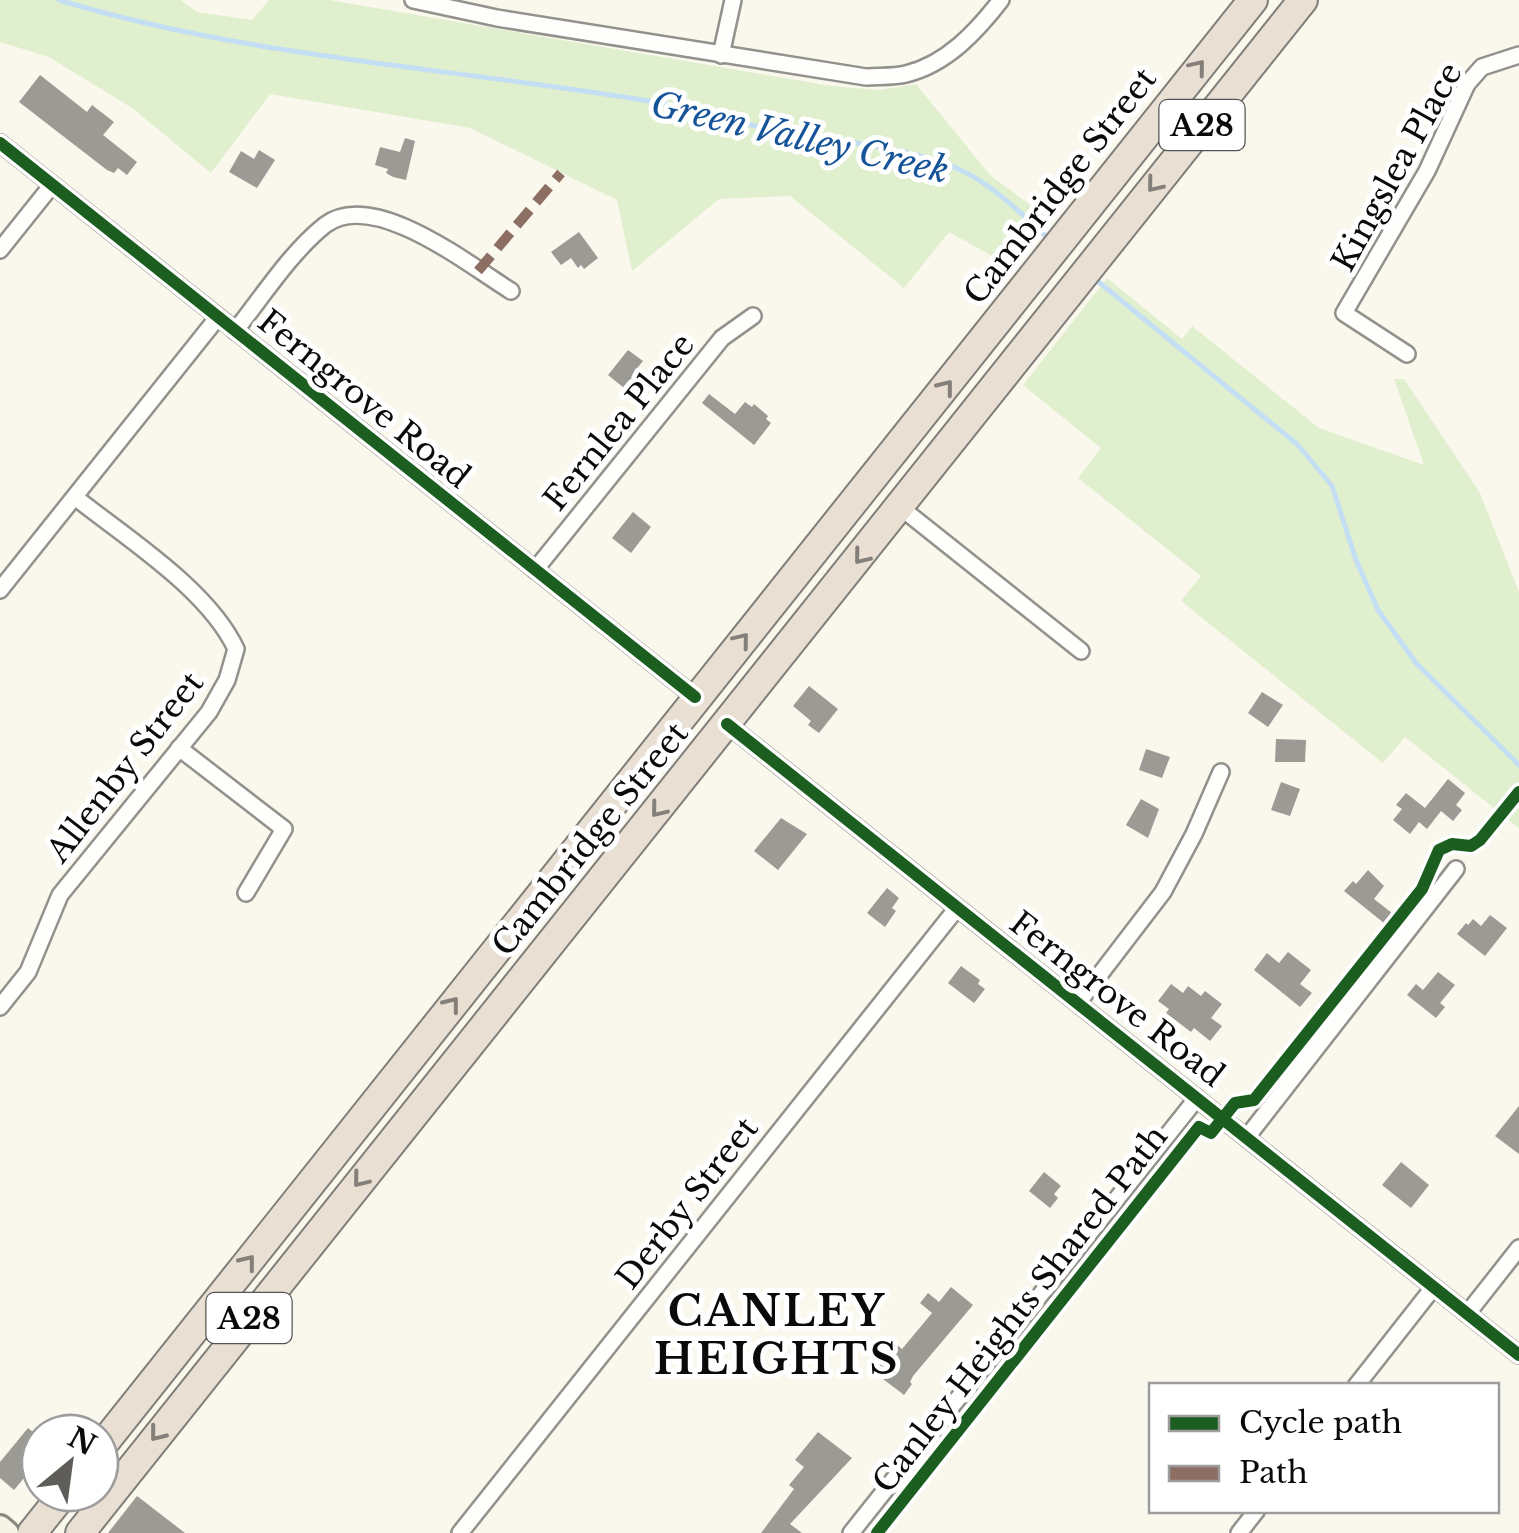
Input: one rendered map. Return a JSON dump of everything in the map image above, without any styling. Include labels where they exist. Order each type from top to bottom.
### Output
[{"type":"highway","name":"Cambridge Street","points":[[120,1423],[1253,0]]},
{"type":"highway","name":"Cambridge Street","points":[[80,1533],[1303,0]]},
{"type":"highway","points":[[32,1533],[48,1513]]},
{"type":"main road","points":[[0,1527],[7,1533]]},
{"type":"street","points":[[413,0],[497,18],[866,77],[907,74],[946,56],[980,26],[1001,0]]},
{"type":"street","points":[[497,18],[501,0]]},
{"type":"street","points":[[722,56],[733,0]]},
{"type":"street","name":"Kingslea Place","points":[[1407,354],[1344,313],[1428,170],[1468,84],[1482,67],[1519,54]]},
{"type":"street","name":"Ferngrove Road","points":[[0,143],[695,697]]},
{"type":"street","points":[[0,250],[52,185]]},
{"type":"street","points":[[234,330],[300,250],[328,223],[354,214],[380,216],[411,230],[512,290]]},
{"type":"street","name":"Fernlea Place","points":[[535,570],[722,338],[753,316]]},
{"type":"street","points":[[0,590],[218,317]]},
{"type":"street","name":"Allenby Street","points":[[0,1007],[28,972],[60,895],[208,712],[228,680],[236,649],[224,624],[203,600],[74,496]]},
{"type":"street","points":[[900,507],[1081,651]]},
{"type":"street","name":"Ferngrove Road","points":[[727,724],[1519,1355]]},
{"type":"street","points":[[180,748],[284,828],[246,893]]},
{"type":"street","points":[[1078,1004],[1163,892],[1221,772]]},
{"type":"street","points":[[1246,1137],[1456,869]]},
{"type":"street","name":"Derby Street","points":[[460,1533],[957,908]]},
{"type":"street","points":[[851,1533],[1197,1098]]},
{"type":"street","points":[[1466,1314],[1519,1248]]},
{"type":"street","points":[[1358,1383],[1434,1288]]},
{"type":"green space","points":[[0,0],[181,0],[197,12],[252,20],[269,0],[329,0],[831,86],[880,90],[916,84],[990,175],[1050,220],[1012,267],[949,232],[904,288],[790,196],[719,199],[632,271],[617,200],[470,128],[270,94],[211,173],[132,108],[49,57],[0,42]]},
{"type":"green space","points":[[1107,278],[1182,339],[1192,326],[1319,428],[1424,465],[1394,379],[1404,379],[1480,493],[1519,592],[1519,828],[1405,737],[1383,763],[1181,601],[1201,576],[1078,478],[1101,448],[1023,385]]},
{"type":"building","points":[[40,75],[87,112],[92,105],[114,122],[103,135],[137,162],[127,175],[118,168],[114,173],[107,170],[19,102]]},
{"type":"building","points":[[405,138],[415,141],[406,180],[375,165],[380,147],[400,152]]},
{"type":"building","points":[[259,150],[275,160],[257,188],[229,172],[241,151],[254,159]]},
{"type":"building","points":[[579,232],[598,258],[584,269],[581,265],[578,268],[571,258],[561,265],[551,252]]},
{"type":"building","points":[[628,350],[643,361],[635,371],[639,374],[637,382],[629,392],[608,375]]},
{"type":"building","points":[[709,394],[735,414],[745,402],[752,407],[754,404],[771,423],[754,445],[702,403]]},
{"type":"building","points":[[633,512],[651,527],[631,553],[612,538]]},
{"type":"building","points":[[809,686],[838,709],[819,733],[793,706]]},
{"type":"building","points":[[1262,692],[1283,705],[1268,727],[1248,713]]},
{"type":"building","points":[[1276,739],[1306,740],[1305,762],[1275,762]]},
{"type":"building","points":[[1146,749],[1170,757],[1162,778],[1139,770]]},
{"type":"building","points":[[1448,779],[1465,793],[1456,805],[1462,810],[1453,821],[1441,811],[1427,829],[1419,822],[1410,834],[1393,820],[1402,809],[1396,805],[1406,793],[1425,808]]},
{"type":"building","points":[[1281,782],[1300,789],[1290,816],[1271,810]]},
{"type":"building","points":[[1141,799],[1159,809],[1148,838],[1126,825]]},
{"type":"building","points":[[781,818],[807,834],[778,870],[754,851]]},
{"type":"building","points":[[1368,870],[1384,886],[1374,899],[1397,917],[1389,927],[1344,891]]},
{"type":"building","points":[[887,888],[899,898],[885,927],[867,913]]},
{"type":"building","points":[[1490,915],[1507,928],[1485,956],[1457,934],[1473,919],[1481,926]]},
{"type":"building","points":[[1288,952],[1311,970],[1300,984],[1312,993],[1300,1007],[1254,970],[1267,953],[1279,963]]},
{"type":"building","points":[[961,966],[980,980],[978,984],[985,989],[974,1003],[948,983]]},
{"type":"building","points":[[1438,972],[1455,985],[1440,1003],[1445,1007],[1436,1018],[1407,995],[1416,984],[1423,990]]},
{"type":"building","points":[[1171,984],[1183,993],[1188,986],[1201,996],[1205,991],[1222,1004],[1211,1018],[1222,1026],[1210,1041],[1166,1013],[1169,1009],[1158,1001]]},
{"type":"building","points":[[1519,1106],[1519,1154],[1495,1136]]},
{"type":"building","points":[[1401,1162],[1429,1185],[1411,1208],[1382,1185]]},
{"type":"building","points":[[1044,1172],[1061,1186],[1050,1208],[1029,1191]]},
{"type":"building","points":[[951,1287],[973,1305],[913,1376],[904,1395],[870,1369],[881,1354],[887,1358],[897,1345],[902,1349],[932,1313],[920,1303],[928,1293],[939,1302]]},
{"type":"building","points":[[818,1432],[852,1458],[790,1524],[802,1533],[761,1533],[794,1489],[789,1485],[804,1467],[795,1460]]},
{"type":"building","points":[[20,1438],[20,1483],[14,1490],[0,1478],[0,1462]]},
{"type":"building","points":[[137,1496],[185,1533],[108,1533]]},
{"type":"waterway","name":"Green Valley Creek","points":[[59,0],[204,36],[649,101],[775,130],[904,152],[946,164],[975,178],[1049,239]]},
{"type":"waterway","name":"Green Valley Creek","points":[[1095,279],[1298,445],[1332,486],[1356,560],[1378,610],[1416,663],[1519,765]]},
{"type":"marked path","points":[[478,271],[561,173]]},
{"type":"cycle path","points":[[0,143],[695,697]]},
{"type":"cycle path","points":[[727,724],[1519,1355]]},
{"type":"cycle path","name":"Canley Heights Shared Path","points":[[877,1533],[1199,1127],[1211,1133],[1235,1103],[1254,1100],[1422,889],[1439,850],[1452,844],[1471,846],[1480,840],[1519,792]]},
{"type":"district","name":"CANLEY HEIGHTS","points":[[777,1335]]}]
